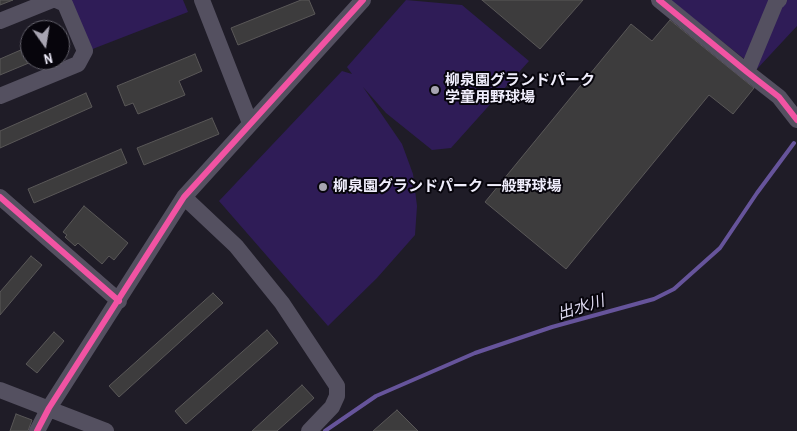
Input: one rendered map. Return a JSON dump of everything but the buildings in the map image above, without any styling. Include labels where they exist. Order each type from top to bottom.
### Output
[{"type":"street","points":[[0,21],[54,0],[65,4],[85,51],[78,64],[0,96]]},
{"type":"street","points":[[202,0],[250,123]]},
{"type":"street","points":[[37,431],[49,408],[184,197],[363,0]]},
{"type":"street","points":[[659,0],[779,97],[797,120]]},
{"type":"street","points":[[747,72],[776,2],[779,0]]},
{"type":"street","points":[[0,197],[119,301]]},
{"type":"street","points":[[184,197],[236,246],[282,303],[337,386],[337,396],[332,408],[309,431]]},
{"type":"street","points":[[0,390],[49,408],[78,426],[106,431]]},
{"type":"shaded area","points":[[67,0],[183,0],[188,12],[90,50]]},
{"type":"shaded area","name":"柳泉園グランドパーク 一般野球場","points":[[406,0],[462,5],[529,61],[451,148],[432,150],[386,113],[363,87],[402,144],[413,174],[417,206],[415,235],[377,278],[328,326],[219,201],[342,71],[352,74],[347,67]]},
{"type":"shaded area","points":[[670,0],[797,0],[797,26],[757,69]]},
{"type":"waterway","name":"出水川","points":[[325,431],[376,396],[475,353],[552,327],[654,299],[674,289],[720,248],[794,143]]},
{"type":"cycle path","points":[[37,431],[49,408],[184,197],[363,0]]},
{"type":"cycle path","points":[[659,0],[779,97],[797,120]]},
{"type":"cycle path","points":[[0,197],[119,301]]},
{"type":"place","name":"柳泉園グランドパーク 学童用野球場","points":[[435,90]]},
{"type":"place","name":"柳泉園グランドパーク 一般野球場","points":[[323,187]]}]
